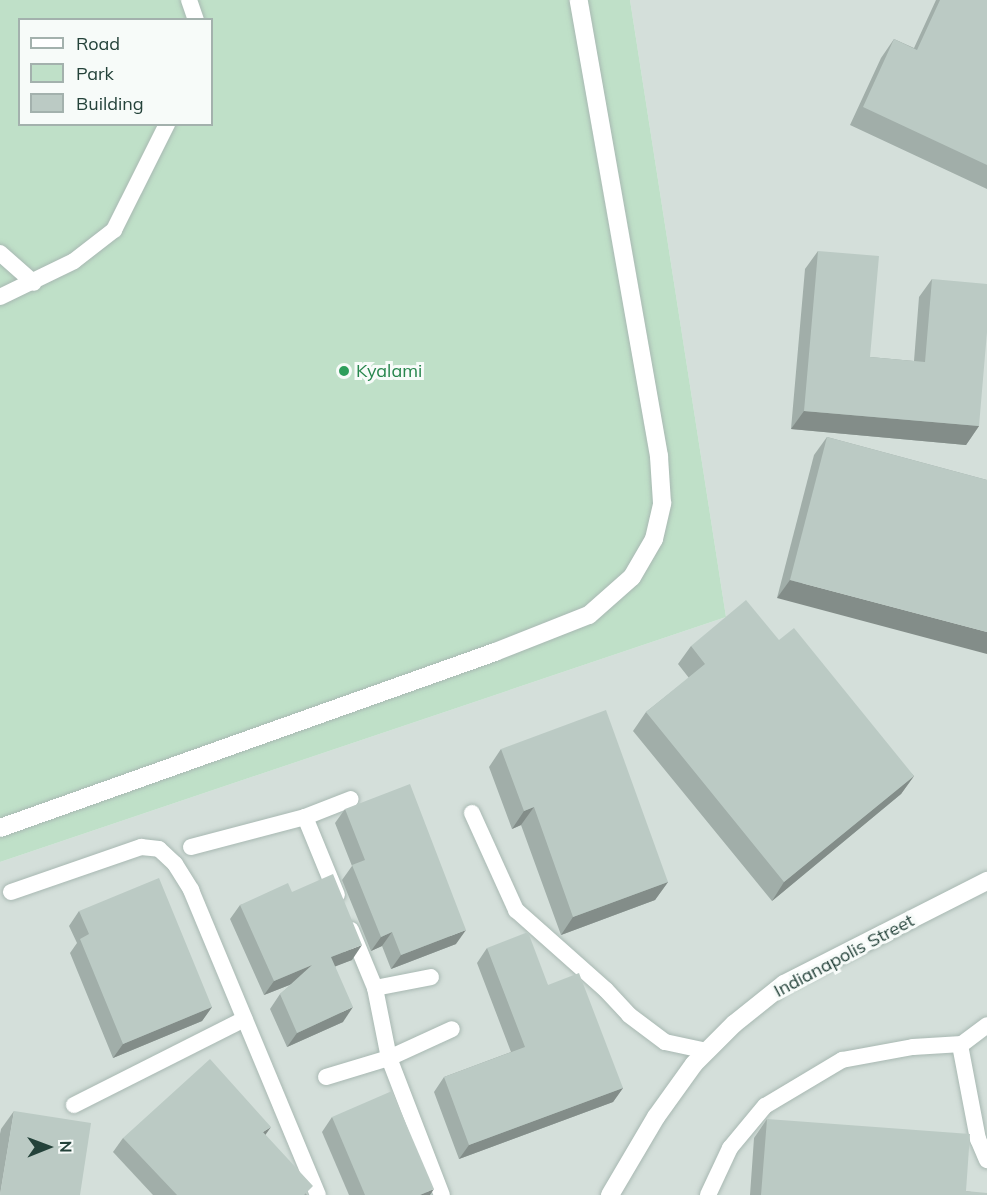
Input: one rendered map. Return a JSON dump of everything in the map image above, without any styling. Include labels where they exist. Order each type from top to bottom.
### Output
[{"type":"street","points":[[0,828],[495,652],[589,615],[632,577],[654,539],[662,503],[658,456],[579,0]]},
{"type":"street","name":"Indianapolis Street","points":[[610,1195],[656,1117],[707,1051],[784,984],[987,881]]},
{"type":"lane","points":[[189,0],[195,18]]},
{"type":"lane","points":[[0,297],[34,283],[74,261],[114,230],[166,126]]},
{"type":"lane","points":[[0,253],[34,283]]},
{"type":"lane","points":[[191,847],[305,817],[351,799]]},
{"type":"lane","points":[[472,813],[516,910],[629,1015],[665,1042],[707,1051]]},
{"type":"lane","points":[[305,817],[375,988],[389,1058],[442,1195]]},
{"type":"lane","points":[[11,892],[141,847],[159,849],[175,864],[191,890],[318,1195]]},
{"type":"lane","points":[[375,988],[431,977]]},
{"type":"lane","points":[[74,1106],[244,1019]]},
{"type":"lane","points":[[708,1195],[730,1148],[765,1106],[842,1060],[913,1047],[960,1045],[987,1025]]},
{"type":"lane","points":[[326,1077],[389,1058],[452,1029]]},
{"type":"lane","points":[[960,1045],[978,1139],[987,1160]]},
{"type":"shaded area","points":[[630,0],[987,0],[987,1195],[0,1195],[0,862],[726,617]]},
{"type":"green space","name":"Kyalami","points":[[0,0],[630,0],[726,617],[0,862]]},
{"type":"building","points":[[940,0],[987,0],[987,165],[863,107],[894,39],[917,50]]},
{"type":"building","points":[[818,251],[879,256],[870,357],[925,362],[932,279],[987,284],[987,332],[979,426],[804,411]]},
{"type":"building","points":[[827,437],[987,480],[987,632],[790,580]]},
{"type":"building","points":[[746,600],[779,640],[794,628],[914,776],[784,882],[646,712],[705,664],[691,646]]},
{"type":"building","points":[[606,710],[668,882],[573,917],[534,807],[524,811],[501,749]]},
{"type":"building","points":[[410,784],[466,930],[401,955],[392,932],[381,937],[352,865],[365,860],[345,809]]},
{"type":"building","points":[[333,874],[362,945],[331,957],[353,1007],[297,1033],[280,994],[312,965],[274,981],[240,905],[288,883],[292,892]]},
{"type":"building","points":[[159,878],[212,1007],[123,1044],[80,939],[89,934],[79,911]]},
{"type":"building","points":[[528,932],[548,985],[579,973],[623,1088],[469,1145],[444,1077],[525,1047],[487,948]]},
{"type":"building","points":[[210,1059],[271,1127],[263,1132],[313,1186],[304,1195],[177,1195],[123,1138]]},
{"type":"building","points":[[392,1091],[434,1189],[420,1195],[365,1195],[332,1117]]},
{"type":"building","points":[[14,1111],[91,1123],[80,1195],[0,1195]]},
{"type":"building","points":[[767,1119],[970,1134],[966,1191],[987,1193],[987,1195],[761,1195]]},
{"type":"place","name":"Kyalami","points":[[344,371]]}]
